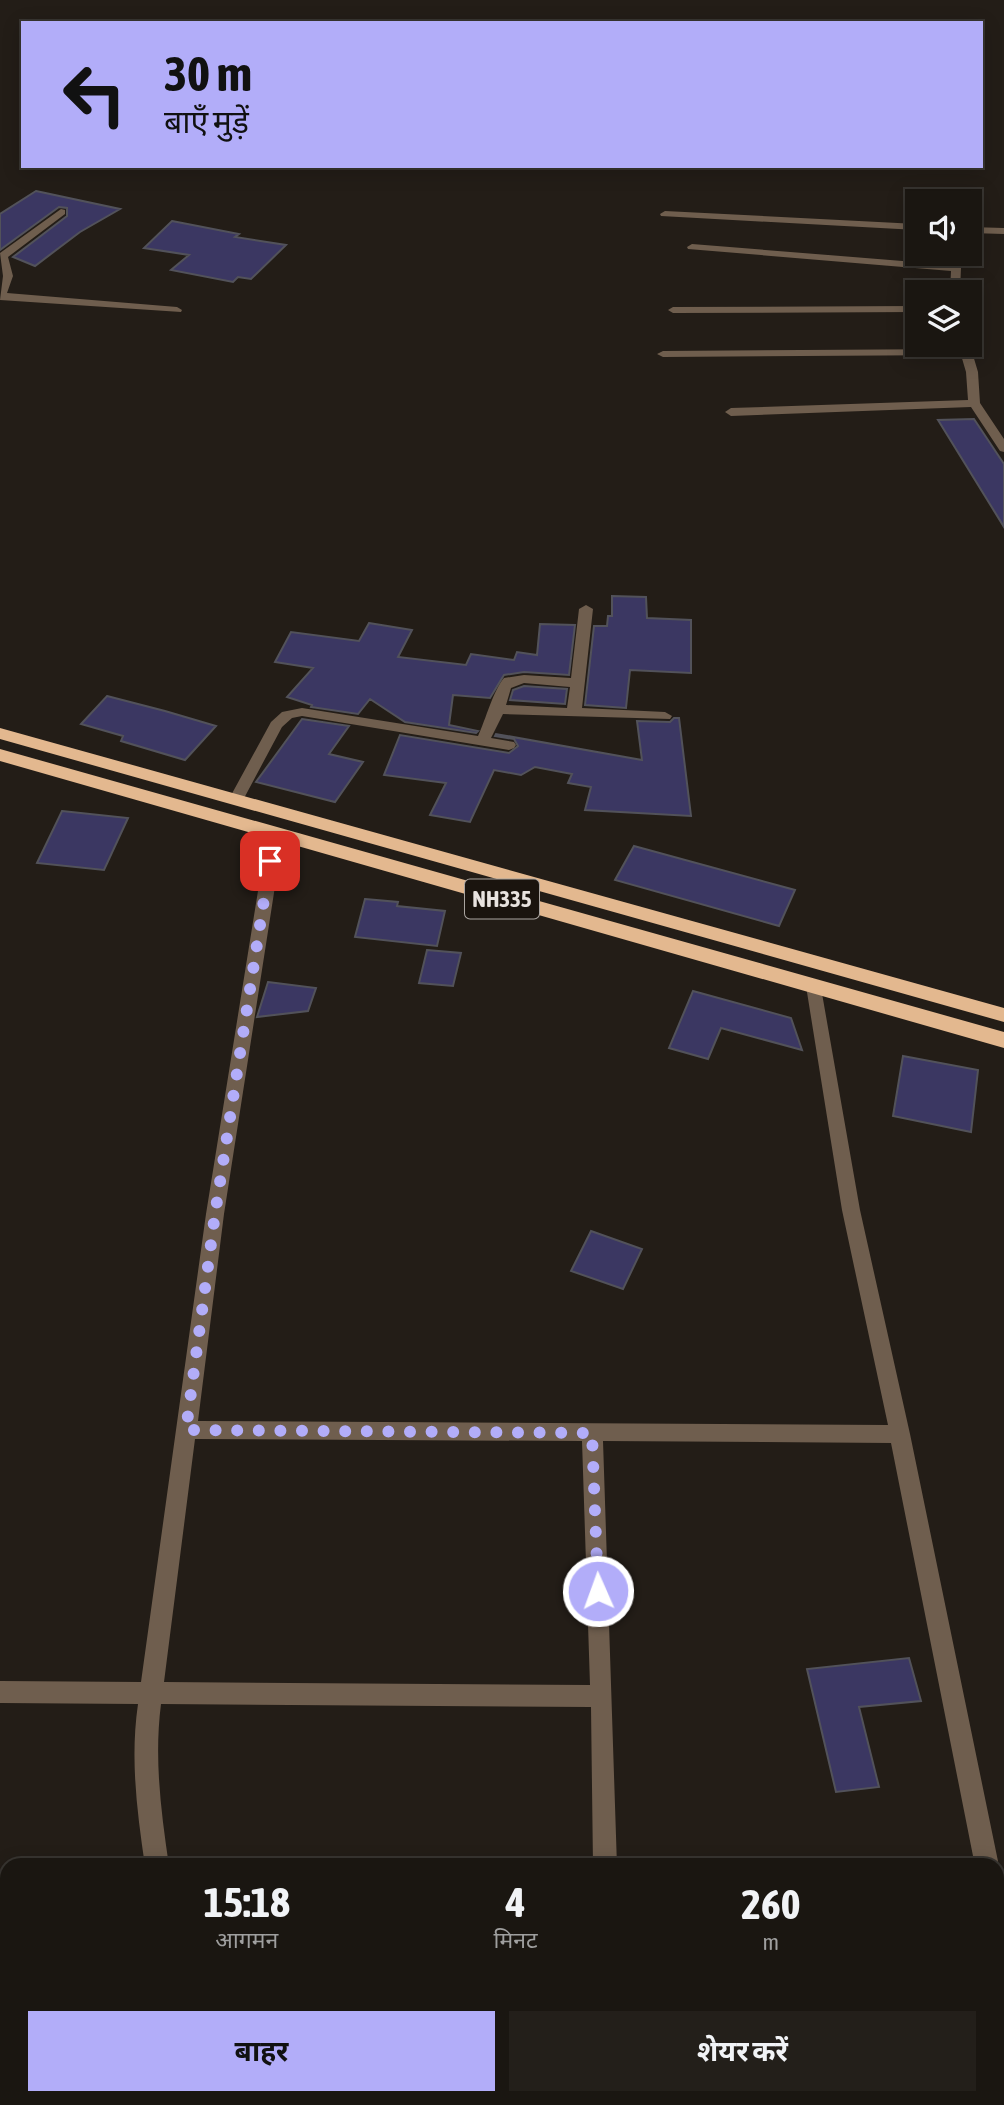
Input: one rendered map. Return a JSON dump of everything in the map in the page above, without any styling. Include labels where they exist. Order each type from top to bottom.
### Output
[{"type":"highway","name":"NH335","points":[[0,733],[1004,1015]]},
{"type":"highway","name":"NH335","points":[[0,755],[1004,1040]]},
{"type":"street","points":[[61,212],[3,256],[9,270],[9,280],[0,296],[177,310]]},
{"type":"street","points":[[665,214],[905,227]]},
{"type":"street","points":[[982,230],[1004,231]]},
{"type":"street","points":[[692,247],[956,268],[956,280]]},
{"type":"street","points":[[673,310],[905,309]]},
{"type":"street","points":[[663,354],[905,350]]},
{"type":"street","points":[[967,357],[972,372],[974,403],[1004,448]]},
{"type":"street","points":[[731,412],[974,403]]},
{"type":"street","points":[[988,426],[1004,425]]},
{"type":"street","points":[[574,713],[586,609]]},
{"type":"street","points":[[483,740],[498,709],[504,687],[509,681],[524,679],[578,683]]},
{"type":"street","points":[[498,709],[665,716]]},
{"type":"street","points":[[237,799],[276,725],[287,715],[302,712],[509,745]]},
{"type":"street","points":[[156,1858],[146,1787],[145,1737],[150,1692],[215,1214],[275,835]]},
{"type":"street","points":[[814,986],[851,1209],[900,1434],[985,1858]]},
{"type":"street","points":[[186,1430],[900,1434]]},
{"type":"street","points":[[592,1433],[605,1858]]},
{"type":"street","points":[[0,1692],[602,1696]]},
{"type":"building","points":[[36,191],[120,209],[80,232],[35,266],[13,257],[67,216],[67,208],[59,207],[0,250],[0,214]]},
{"type":"building","points":[[172,221],[239,234],[235,237],[286,245],[251,279],[238,277],[233,282],[171,270],[189,255],[144,248]]},
{"type":"building","points":[[974,419],[1004,464],[1004,527],[938,420]]},
{"type":"building","points":[[612,596],[646,597],[647,618],[691,620],[691,673],[630,670],[626,708],[585,705],[594,626],[607,626],[608,616],[612,616]]},
{"type":"building","points":[[369,623],[412,630],[398,657],[466,665],[471,654],[514,660],[517,652],[537,655],[540,624],[575,625],[569,675],[524,672],[504,675],[490,698],[453,695],[449,725],[478,731],[476,733],[405,722],[370,699],[358,714],[311,707],[312,705],[287,697],[313,668],[275,662],[291,632],[359,641]]},
{"type":"building","points":[[524,686],[567,689],[565,704],[510,700],[513,690]]},
{"type":"building","points":[[107,696],[216,726],[185,760],[121,741],[123,736],[81,724]]},
{"type":"building","points":[[679,718],[691,816],[585,810],[591,787],[568,783],[572,774],[535,767],[521,775],[494,770],[470,822],[430,815],[446,783],[384,775],[400,735],[509,753],[518,746],[514,739],[495,736],[496,734],[642,760],[637,721],[670,722]]},
{"type":"building","points":[[302,719],[349,726],[329,754],[363,762],[335,802],[256,782]]},
{"type":"building","points":[[62,811],[128,818],[104,870],[37,863]]},
{"type":"building","points":[[634,846],[795,890],[779,926],[615,880]]},
{"type":"building","points":[[365,899],[398,902],[397,906],[445,911],[437,946],[355,937]]},
{"type":"building","points":[[427,950],[461,953],[453,986],[419,983]]},
{"type":"building","points":[[268,982],[316,988],[308,1011],[257,1017]]},
{"type":"building","points":[[693,991],[791,1018],[802,1050],[721,1028],[708,1059],[669,1048]]},
{"type":"building","points":[[903,1056],[978,1070],[971,1132],[893,1116]]},
{"type":"building","points":[[591,1231],[642,1249],[623,1289],[571,1271]]},
{"type":"building","points":[[909,1658],[921,1701],[859,1707],[879,1787],[836,1792],[807,1669]]},
{"type":"route","points":[[270,861],[215,1214],[186,1430],[592,1433],[598,1591]]}]
